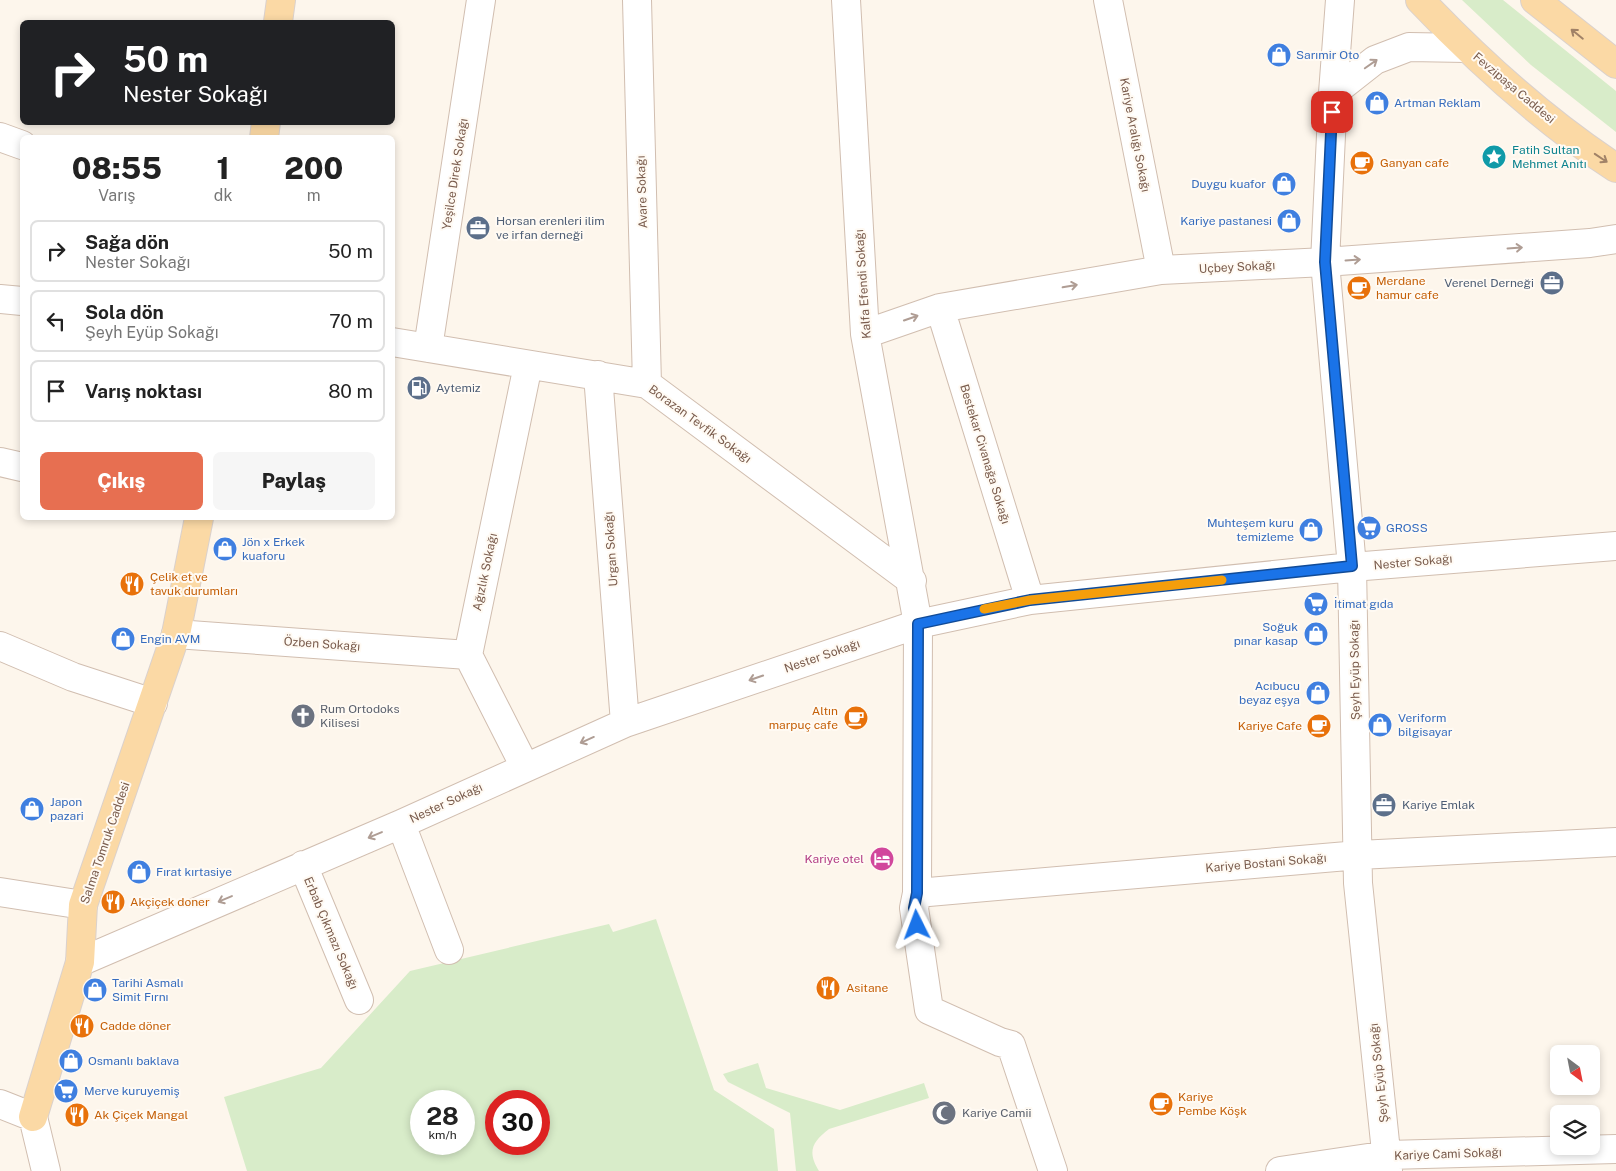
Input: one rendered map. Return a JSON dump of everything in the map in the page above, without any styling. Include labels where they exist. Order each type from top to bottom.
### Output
[{"type":"main road","points":[[278,20],[281,0]]},
{"type":"main road","name":"Fevzipaşa Caddesi","points":[[1420,0],[1466,48],[1553,121],[1616,168]]},
{"type":"main road","points":[[1535,0],[1616,64]]},
{"type":"main road","name":"Salma Tomruk Caddesi","points":[[33,1117],[80,962],[83,904],[176,634],[199,520]]},
{"type":"street","name":"Yeşilce Direk Sokağı","points":[[428,348],[481,0]]},
{"type":"street","name":"Avare Sokağı","points":[[637,0],[647,384]]},
{"type":"street","name":"Kalfa Efendi Sokağı","points":[[846,0],[865,334],[912,581],[918,624],[917,893],[914,908],[929,1010],[1000,1042],[1011,1045],[1053,1171]]},
{"type":"street","name":"Kariye Aralığı Sokağı","points":[[1108,0],[1161,270]]},
{"type":"street","name":"Şeyh Eyüp Sokağı","points":[[1340,0],[1333,93],[1325,262],[1352,566],[1359,854],[1358,883],[1388,1163]]},
{"type":"street","points":[[1333,93],[1375,60],[1409,47],[1466,48]]},
{"type":"street","points":[[0,137],[20,144]]},
{"type":"street","name":"Uçbey Sokağı","points":[[865,334],[940,308],[1161,270],[1325,262],[1590,243],[1616,239]]},
{"type":"street","points":[[0,299],[20,301]]},
{"type":"street","name":"Bestekar Civanağa Sokağı","points":[[940,308],[1030,600]]},
{"type":"street","name":"Borazan Tevfik Sokağı","points":[[395,342],[647,384],[912,581]]},
{"type":"street","name":"Ağızlık Sokağı","points":[[468,655],[528,365]]},
{"type":"street","name":"Urgan Sokağı","points":[[598,375],[625,723]]},
{"type":"street","points":[[0,462],[20,467]]},
{"type":"street","name":"Nester Sokağı","points":[[80,962],[401,824],[625,723],[918,624],[1030,600],[1352,566],[1616,546]]},
{"type":"street","name":"Özben Sokağı","points":[[176,634],[468,655]]},
{"type":"street","points":[[0,646],[72,677],[153,703]]},
{"type":"street","points":[[468,655],[525,767]]},
{"type":"street","points":[[401,824],[448,950]]},
{"type":"street","name":"Kariye Bostani Sokağı","points":[[917,893],[1359,854],[1616,842]]},
{"type":"street","name":"Erbab Çıkmazı Sokağı","points":[[303,865],[359,1000]]},
{"type":"street","points":[[0,892],[83,904]]},
{"type":"street","points":[[0,1104],[33,1117],[46,1171]]},
{"type":"street","name":"Kariye Cami Sokağı","points":[[1280,1171],[1616,1149]]},
{"type":"green space","points":[[1462,0],[1503,0],[1616,91],[1616,132],[1531,65]]},
{"type":"green space","points":[[656,919],[714,1090],[774,1129],[778,1171],[247,1171],[224,1097],[321,1068],[410,971],[609,924],[613,932]]},
{"type":"green space","points":[[758,1063],[766,1088],[840,1110],[924,1083],[929,1098],[829,1129],[819,1138],[813,1148],[813,1158],[819,1171],[796,1171],[790,1113],[728,1082],[723,1074]]},
{"type":"slow traffic","points":[[984,609],[1030,600],[1222,580]]},
{"type":"place","name":"Sarımir Oto","points":[[1279,55]]},
{"type":"place","name":"Artman Reklam","points":[[1377,103]]},
{"type":"place","name":"Fatih Sultan Mehmet Anıtı","points":[[1494,157]]},
{"type":"place","name":"Ganyan cafe","points":[[1362,163]]},
{"type":"place","name":"Duygu kuafor","points":[[1284,184]]},
{"type":"place","name":"Kariye pastanesi","points":[[1289,221]]},
{"type":"place","name":"Horsan erenleri ilim ve irfan derneği","points":[[478,228]]},
{"type":"place","name":"Verenel Derneği","points":[[1552,283]]},
{"type":"place","name":"Merdane hamur cafe","points":[[1359,288]]},
{"type":"place","name":"Aytemiz","points":[[419,388]]},
{"type":"place","name":"GROSS","points":[[1369,528]]},
{"type":"place","name":"Muhteşem kuru temizleme","points":[[1311,530]]},
{"type":"place","name":"Jön x Erkek kuaforu","points":[[225,549]]},
{"type":"place","name":"Çelik et ve tavuk durumları","points":[[132,584]]},
{"type":"place","name":"İtimat gıda","points":[[1316,604]]},
{"type":"place","name":"Soğuk pınar kasap","points":[[1316,634]]},
{"type":"place","name":"Engin AVM","points":[[123,639]]},
{"type":"place","name":"Acıbucu beyaz eşya","points":[[1318,693]]},
{"type":"place","name":"Rum Ortodoks Kilisesi","points":[[303,716]]},
{"type":"place","name":"Altın marpuç cafe","points":[[856,718]]},
{"type":"place","name":"Veriform bilgisayar","points":[[1380,725]]},
{"type":"place","name":"Kariye Cafe","points":[[1319,726]]},
{"type":"place","name":"Kariye Emlak","points":[[1384,805]]},
{"type":"place","name":"Japon pazari","points":[[32,809]]},
{"type":"place","name":"Kariye otel","points":[[882,859]]},
{"type":"place","name":"Fırat kırtasiye","points":[[139,872]]},
{"type":"place","name":"Akçiçek doner","points":[[113,902]]},
{"type":"place","name":"Asitane","points":[[828,988]]},
{"type":"place","name":"Tarihi Asmalı Simit Fırnı","points":[[95,990]]},
{"type":"place","name":"Cadde döner","points":[[82,1026]]},
{"type":"place","name":"Osmanlı baklava","points":[[71,1061]]},
{"type":"place","name":"Merve kuruyemiş","points":[[66,1091]]},
{"type":"place","name":"Kariye Pembe Köşk","points":[[1161,1104]]},
{"type":"place","name":"Kariye Camii","points":[[944,1113]]},
{"type":"place","name":"Ak Çiçek Mangal","points":[[77,1115]]},
{"type":"route","points":[[917,925],[914,908],[917,893],[918,624],[1030,600],[1352,566],[1325,262],[1332,112]]}]
